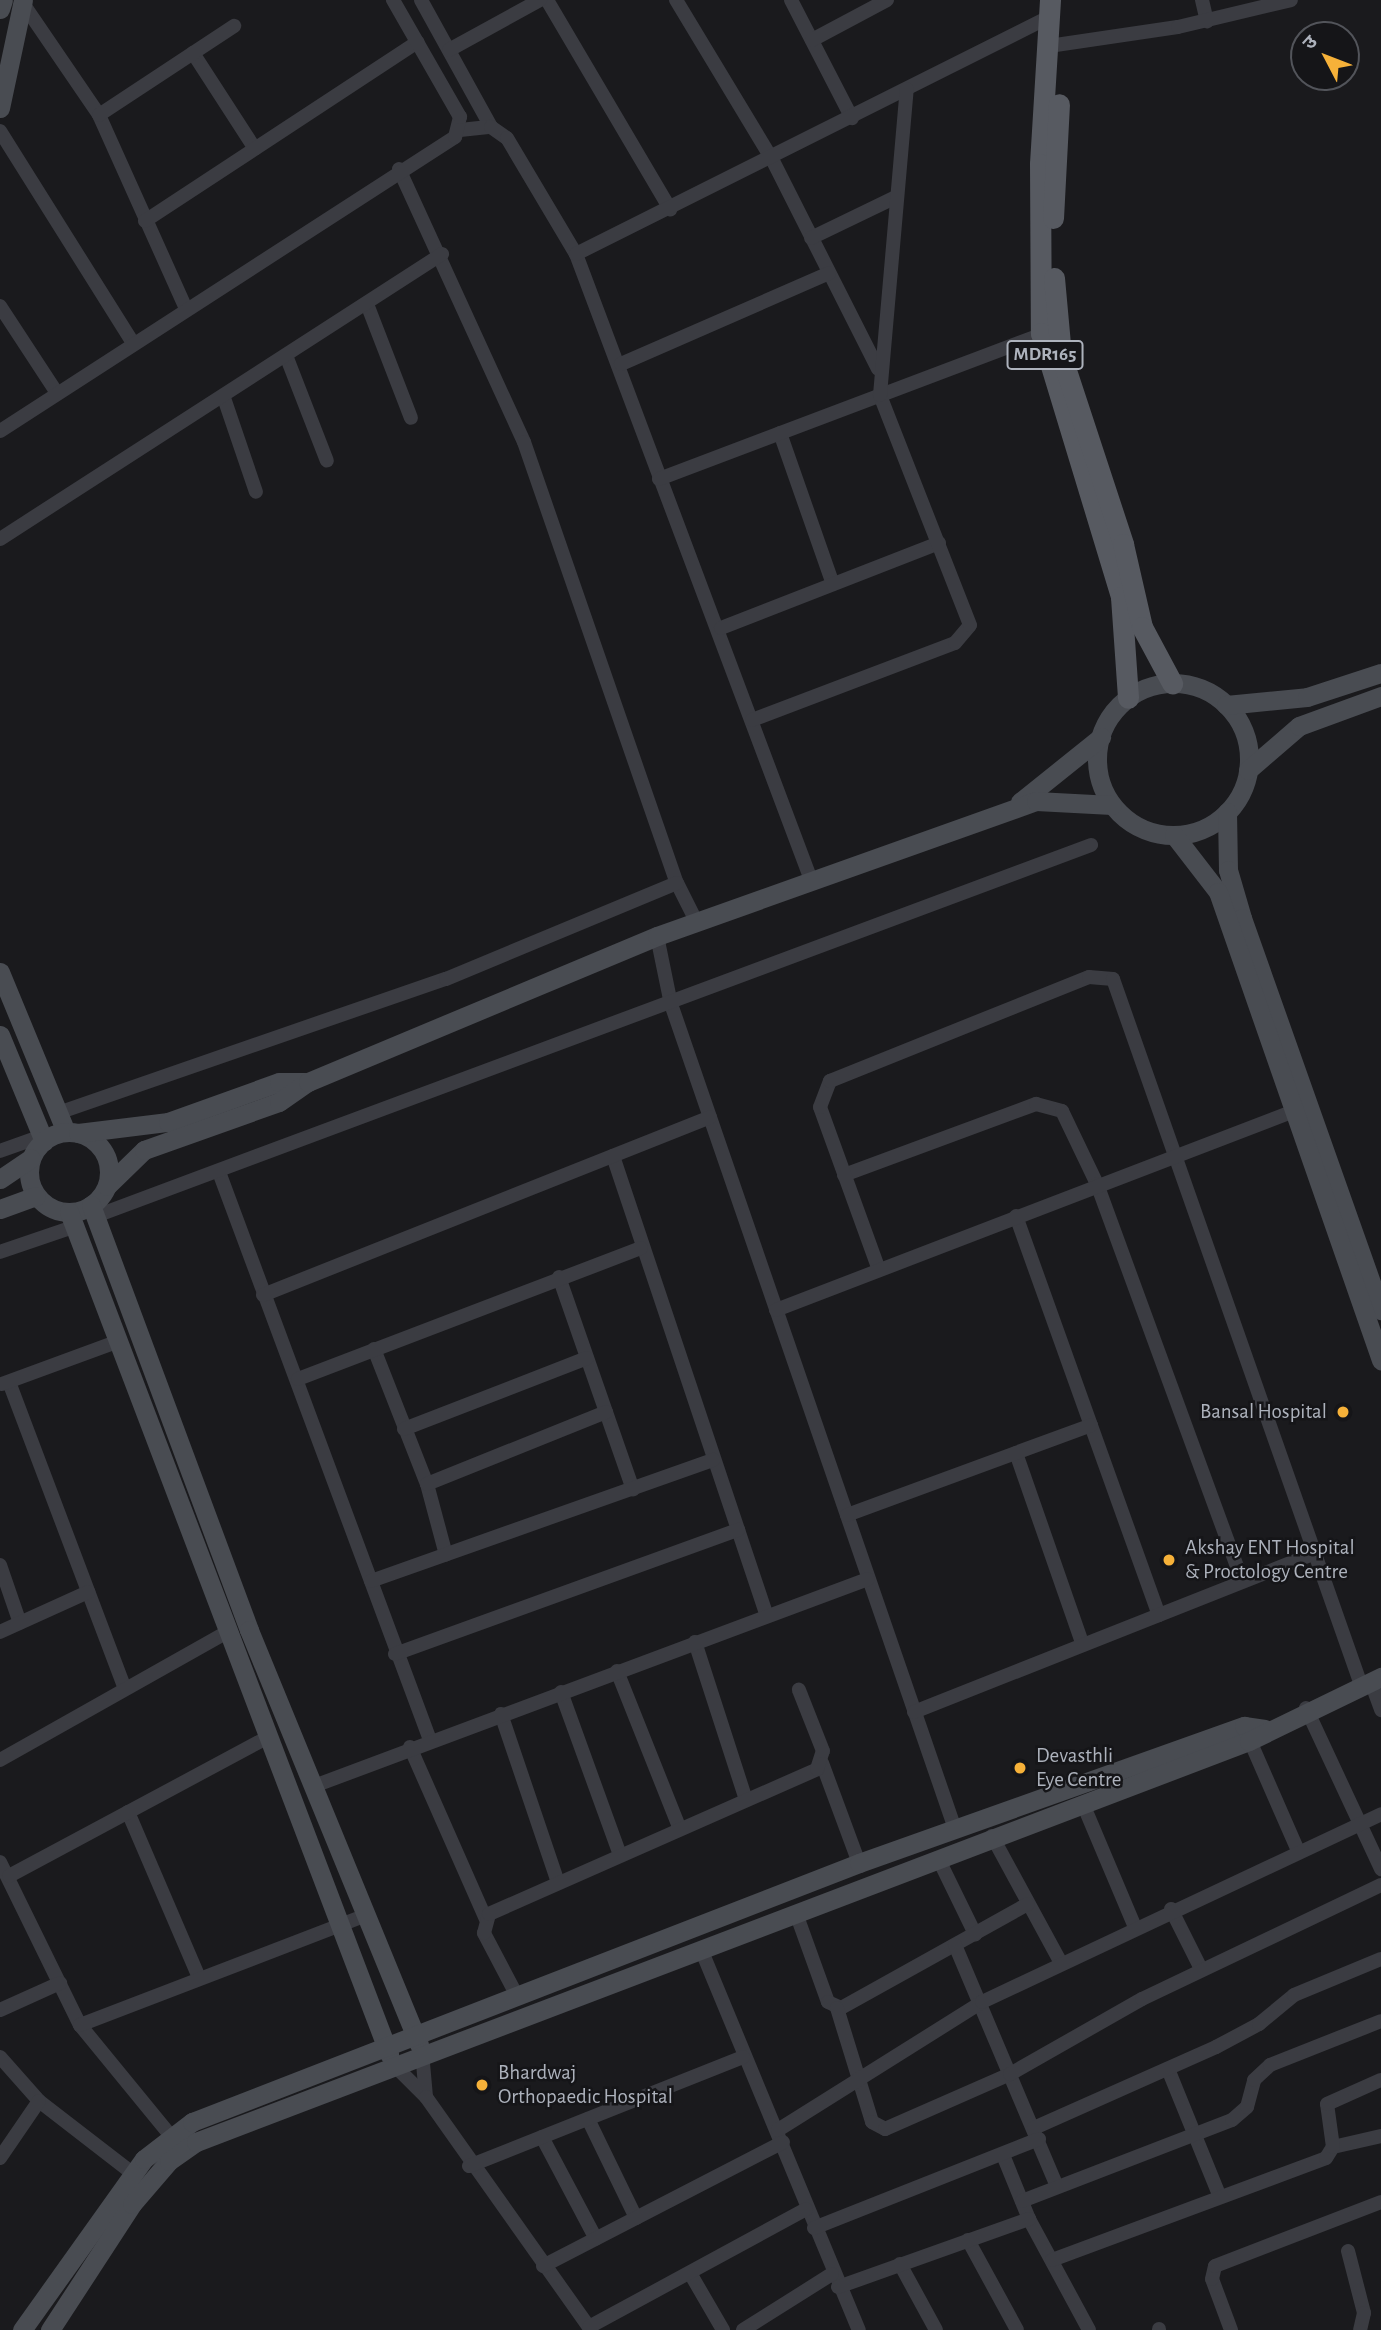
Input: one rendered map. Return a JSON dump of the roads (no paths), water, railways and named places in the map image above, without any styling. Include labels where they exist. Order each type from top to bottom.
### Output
[{"type":"main road","name":"MDR165","points":[[1063,0],[1040,164],[1049,331],[1121,597],[1128,698]]},
{"type":"main road","points":[[0,9],[16,1]]},
{"type":"main road","points":[[0,108],[16,1]]},
{"type":"main road","name":"MDR165","points":[[1049,9],[1055,45]]},
{"type":"main road","name":"MDR165","points":[[1049,331],[1142,627],[1172,683]]},
{"type":"main road","points":[[1226,705],[1307,697],[1381,673]]},
{"type":"main road","points":[[1011,809],[1101,737],[1128,698],[1172,683],[1207,691],[1226,705],[1245,735],[1248,770]]},
{"type":"main road","points":[[1101,737],[1098,772],[1112,805],[1139,827],[1174,835],[1208,827],[1227,812],[1248,770],[1298,726],[1381,696]]},
{"type":"main road","points":[[73,1219],[94,1211],[107,1186],[144,1150],[279,1101],[307,1082],[657,936],[1011,809],[1049,799],[1112,805]]},
{"type":"main road","points":[[1227,812],[1228,870],[1242,918],[1374,1268],[1381,1310]]},
{"type":"main road","points":[[1174,835],[1218,892],[1381,1360]]},
{"type":"main road","points":[[0,972],[58,1113],[72,1132],[105,1153],[107,1186]]},
{"type":"main road","points":[[0,1035],[43,1139]]},
{"type":"main road","points":[[0,1180],[31,1158],[43,1139],[72,1132],[168,1122],[279,1082],[307,1082]]},
{"type":"main road","points":[[31,1158],[36,1196]]},
{"type":"main road","points":[[0,1209],[36,1196]]},
{"type":"main road","points":[[36,1196],[73,1219],[336,1927],[394,2064]]},
{"type":"main road","points":[[94,1211],[249,1630],[422,2052]]},
{"type":"main road","points":[[28,2327],[132,2173],[171,2136],[385,2045],[859,1863],[955,1829],[1265,1729],[1306,1708],[1371,1681]]},
{"type":"main road","points":[[50,2330],[132,2204],[181,2152],[422,2052],[703,1954],[992,1836],[1083,1804],[1246,1733]]},
{"type":"street","points":[[393,0],[460,117],[460,130]]},
{"type":"street","points":[[421,0],[491,127],[514,147],[576,254],[621,363],[659,479],[720,628],[811,880]]},
{"type":"street","points":[[449,50],[540,0]]},
{"type":"street","points":[[547,0],[670,209]]},
{"type":"street","points":[[676,0],[772,159],[878,369]]},
{"type":"street","points":[[791,0],[852,118]]},
{"type":"street","points":[[812,40],[887,0]]},
{"type":"street","points":[[1202,0],[1207,20]]},
{"type":"street","points":[[1055,45],[1207,20],[1291,0]]},
{"type":"street","points":[[16,1],[99,115],[186,309]]},
{"type":"street","points":[[576,254],[852,118],[1049,9]]},
{"type":"street","points":[[99,115],[234,26]]},
{"type":"street","points":[[145,221],[417,42]]},
{"type":"street","points":[[192,54],[255,149]]},
{"type":"street","points":[[752,720],[964,638],[969,617],[880,395],[878,369],[907,89]]},
{"type":"street","points":[[0,431],[460,130],[491,127]]},
{"type":"street","points":[[0,131],[133,343]]},
{"type":"street","points":[[399,169],[442,254],[524,442],[677,883],[697,923]]},
{"type":"street","points":[[811,238],[896,197]]},
{"type":"street","points":[[0,539],[287,358],[442,254]]},
{"type":"street","points":[[621,363],[829,272]]},
{"type":"street","points":[[367,304],[411,418]]},
{"type":"street","points":[[0,306],[57,393]]},
{"type":"street","points":[[659,479],[1049,331]]},
{"type":"street","points":[[287,358],[327,461]]},
{"type":"street","points":[[224,398],[256,492]]},
{"type":"street","points":[[780,433],[833,584]]},
{"type":"street","points":[[720,628],[939,543]]},
{"type":"street","points":[[94,1211],[219,1172],[1091,845]]},
{"type":"street","points":[[58,1113],[446,979],[677,883]]},
{"type":"street","points":[[657,936],[671,1004],[955,1829]]},
{"type":"street","points":[[879,1270],[820,1107],[830,1081],[1103,975],[1118,985],[1315,1553],[1381,1710]]},
{"type":"street","points":[[844,1175],[1046,1102],[1062,1111],[1097,1184],[1242,1581]]},
{"type":"street","points":[[776,1310],[1177,1153],[1294,1111]]},
{"type":"street","points":[[264,1295],[710,1117]]},
{"type":"street","points":[[0,1150],[43,1139]]},
{"type":"street","points":[[613,1156],[641,1248],[767,1616]]},
{"type":"street","points":[[219,1172],[298,1379],[395,1654],[430,1740]]},
{"type":"street","points":[[1016,1216],[1159,1615]]},
{"type":"street","points":[[0,1252],[73,1219]]},
{"type":"street","points":[[298,1379],[559,1277],[641,1248]]},
{"type":"street","points":[[559,1277],[633,1489]]},
{"type":"street","points":[[119,1341],[4,1384],[125,1689]]},
{"type":"street","points":[[374,1349],[427,1484],[446,1555]]},
{"type":"street","points":[[404,1429],[587,1358]]},
{"type":"street","points":[[427,1484],[606,1412]]},
{"type":"street","points":[[847,1515],[1091,1425]]},
{"type":"street","points":[[1016,1453],[1083,1645]]},
{"type":"street","points":[[371,1581],[713,1460]]},
{"type":"street","points":[[395,1654],[738,1530]]},
{"type":"street","points":[[914,1712],[1315,1553]]},
{"type":"street","points":[[0,1565],[20,1623]]},
{"type":"street","points":[[314,1786],[410,1747],[869,1578]]},
{"type":"street","points":[[0,1632],[88,1592]]},
{"type":"street","points":[[0,1760],[227,1632]]},
{"type":"street","points":[[695,1642],[746,1800]]},
{"type":"street","points":[[617,1671],[680,1829]]},
{"type":"street","points":[[799,1690],[822,1763],[859,1863]]},
{"type":"street","points":[[561,1692],[620,1855]]},
{"type":"street","points":[[1306,1708],[1381,1869]]},
{"type":"street","points":[[501,1714],[558,1882]]},
{"type":"street","points":[[1246,1733],[1298,1851]]},
{"type":"street","points":[[9,1876],[266,1738]]},
{"type":"street","points":[[410,1747],[486,1919],[484,1933],[516,1994]]},
{"type":"street","points":[[486,1919],[558,1882],[746,1800],[822,1763]]},
{"type":"street","points":[[1083,1804],[1135,1927]]},
{"type":"street","points":[[128,1812],[199,1978]]},
{"type":"street","points":[[543,2266],[636,2218],[780,2136],[982,2002],[1171,1909],[1381,1814]]},
{"type":"street","points":[[992,1836],[1061,1963]]},
{"type":"street","points":[[938,1858],[975,1934]]},
{"type":"street","points":[[0,1862],[80,2025],[171,2136]]},
{"type":"street","points":[[797,1916],[828,2002],[836,2008],[880,2129],[1010,2074],[1201,1969],[1381,1885]]},
{"type":"street","points":[[836,2008],[1028,1904]]},
{"type":"street","points":[[1171,1909],[1201,1969]]},
{"type":"street","points":[[80,2025],[366,1915]]},
{"type":"street","points":[[955,1945],[982,2002],[1057,2186]]},
{"type":"street","points":[[703,1954],[743,2057],[780,2136],[835,2281],[859,2330]]},
{"type":"street","points":[[814,2228],[1003,2155],[1036,2134],[1249,2031],[1294,1995],[1381,1959]]},
{"type":"street","points":[[0,2010],[60,1983]]},
{"type":"street","points":[[1022,2201],[1241,2115],[1254,2080],[1270,2065],[1381,2021]]},
{"type":"street","points":[[422,2052],[426,2096]]},
{"type":"street","points":[[0,2057],[39,2101],[132,2173]]},
{"type":"street","points":[[469,2166],[743,2057]]},
{"type":"street","points":[[394,2064],[426,2096],[469,2166],[590,2329],[806,2209]]},
{"type":"street","points":[[1168,2069],[1220,2197]]},
{"type":"street","points":[[1052,2260],[1326,2158],[1333,2147],[1328,2104],[1381,2080]]},
{"type":"street","points":[[0,2158],[39,2101]]},
{"type":"street","points":[[588,2119],[636,2218]]},
{"type":"street","points":[[1333,2147],[1381,2136]]},
{"type":"street","points":[[542,2137],[596,2239]]},
{"type":"street","points":[[1003,2155],[1029,2219],[1090,2330]]},
{"type":"street","points":[[1231,2330],[1212,2279],[1215,2266],[1381,2202]]},
{"type":"street","points":[[743,2330],[835,2281],[900,2264],[1029,2219]]},
{"type":"street","points":[[968,2240],[1017,2330]]},
{"type":"street","points":[[1348,2251],[1364,2313],[1360,2330]]},
{"type":"street","points":[[900,2264],[936,2330]]},
{"type":"street","points":[[690,2273],[723,2330]]},
{"type":"place","name":"Bansal Hospital","points":[[1343,1412]]},
{"type":"place","name":"Akshay ENT Hospital & Proctology Centre","points":[[1169,1560]]},
{"type":"place","name":"Devasthli Eye Centre","points":[[1020,1768]]},
{"type":"place","name":"Bhardwaj Orthopaedic Hospital","points":[[482,2085]]}]
